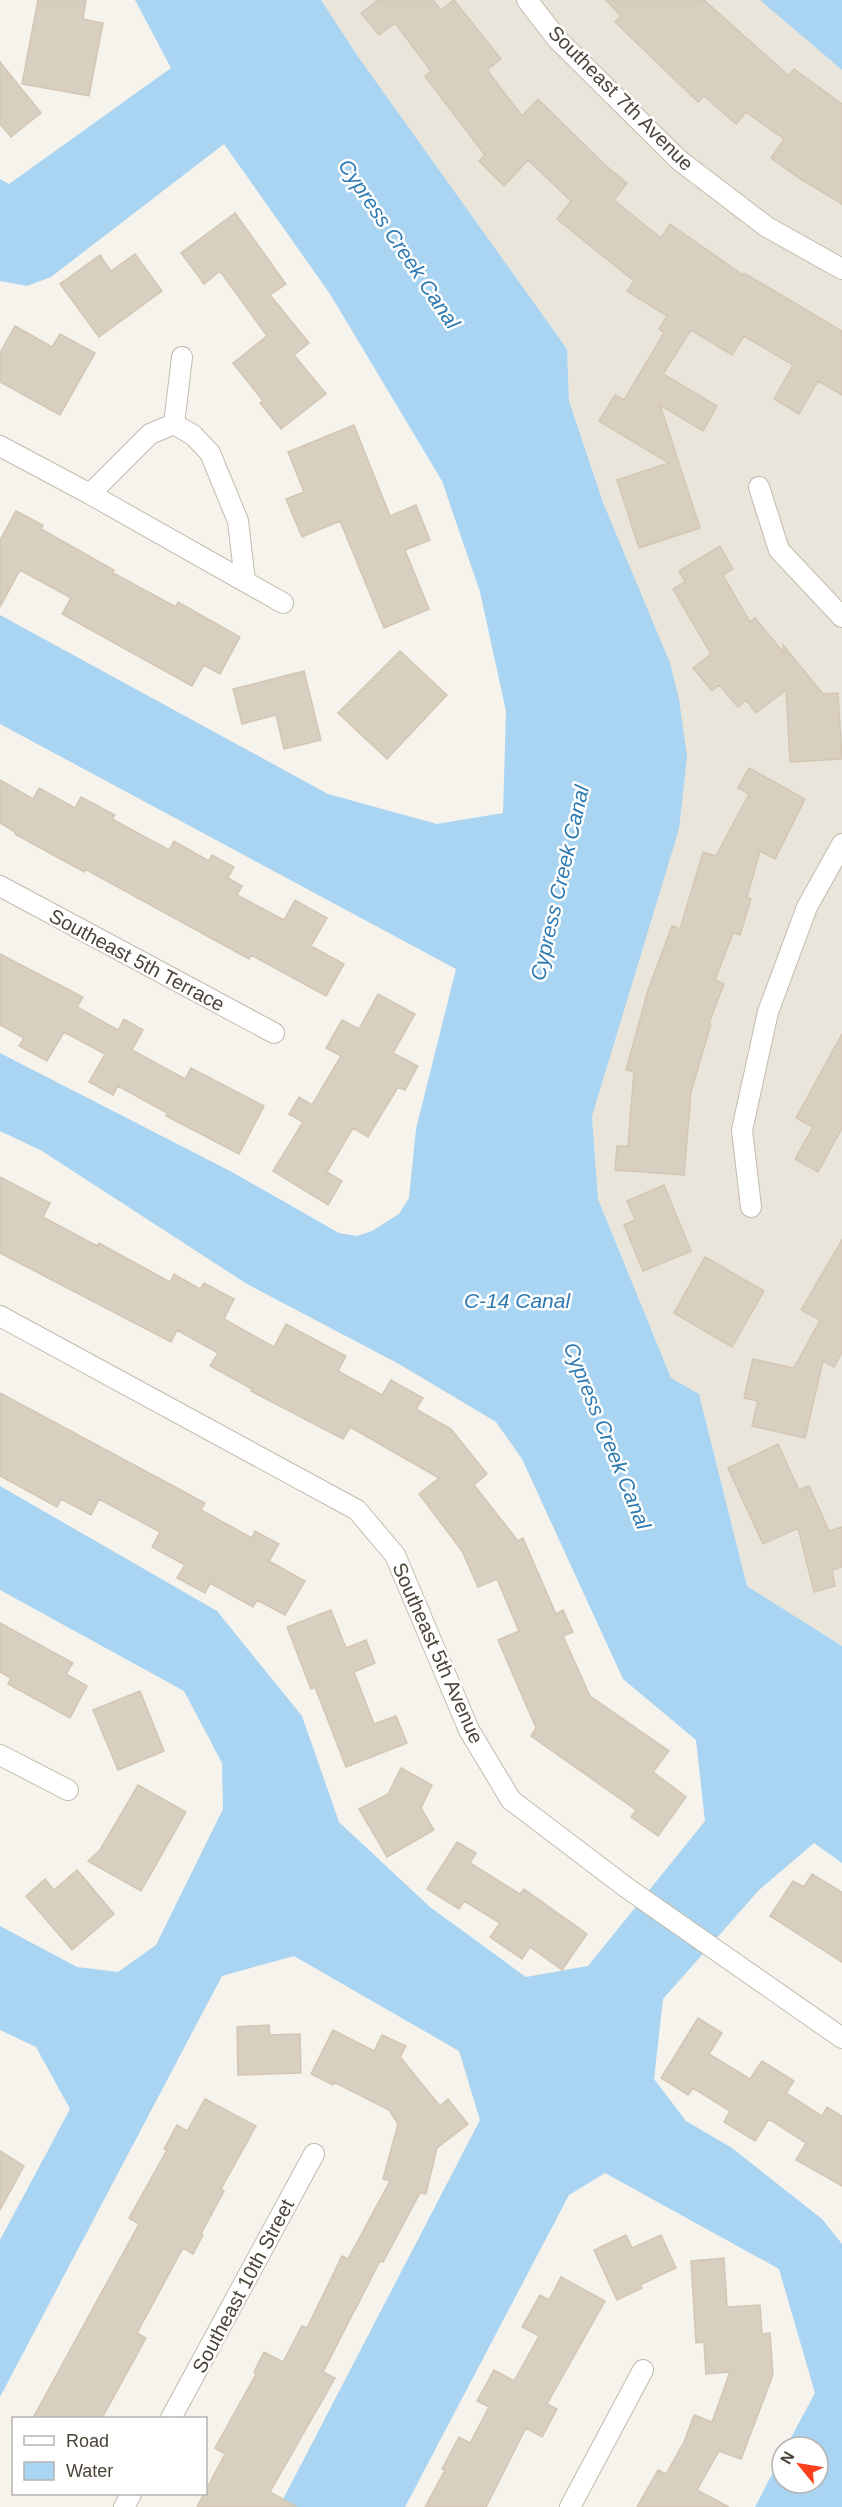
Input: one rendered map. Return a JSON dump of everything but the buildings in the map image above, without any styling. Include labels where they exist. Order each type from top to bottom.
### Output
[{"type":"street","name":"Southeast 7th Avenue","points":[[527,0],[558,40],[679,160],[767,227],[842,269]]},
{"type":"street","points":[[174,424],[182,357]]},
{"type":"street","points":[[90,494],[150,435],[174,424]]},
{"type":"street","points":[[174,424],[194,435],[210,453],[238,521],[245,581]]},
{"type":"street","points":[[0,446],[283,603]]},
{"type":"street","points":[[759,487],[779,550],[842,617]]},
{"type":"street","points":[[751,1207],[742,1130],[768,1012],[807,908],[842,844]]},
{"type":"street","name":"Southeast 5th Terrace","points":[[0,886],[274,1033]]},
{"type":"street","name":"Southeast 5th Avenue","points":[[0,1316],[357,1510],[394,1555],[469,1730],[511,1800],[724,1958],[842,2038]]},
{"type":"street","points":[[0,1755],[68,1790]]},
{"type":"street","name":"Southeast 10th Street","points":[[172,2417],[314,2154]]},
{"type":"street","points":[[570,2507],[643,2370]]},
{"type":"shaded area","points":[[321,0],[760,0],[842,70],[842,1646],[747,1586],[699,1394],[671,1378],[598,1199],[592,1116],[605,1071],[604,505],[569,401],[567,349],[359,58]]},
{"type":"water","points":[[135,0],[321,0],[359,58],[567,349],[569,401],[604,505],[670,663],[679,699],[687,757],[679,829],[592,1116],[598,1199],[671,1378],[699,1394],[747,1586],[842,1646],[842,1863],[814,1843],[759,1890],[663,1999],[654,2079],[686,2121],[732,2148],[822,2219],[842,2244],[842,2507],[755,2507],[770,2478],[770,2495],[830,2495],[830,2435],[792,2435],[815,2393],[779,2269],[605,2173],[569,2195],[405,2507],[279,2507],[480,2120],[459,2051],[294,1956],[222,1976],[0,2397],[0,2240],[70,2109],[36,2047],[0,2030],[0,1926],[77,1967],[118,1972],[156,1945],[223,1809],[222,1763],[184,1691],[0,1590],[0,1486],[217,1611],[302,1716],[339,1822],[430,1907],[526,1977],[588,1966],[705,1821],[696,1740],[623,1679],[522,1459],[496,1422],[399,1364],[247,1284],[42,1151],[0,1131],[0,1053],[232,1172],[339,1233],[357,1236],[372,1231],[399,1214],[409,1198],[416,1129],[456,969],[0,724],[0,615],[328,794],[437,824],[503,813],[506,711],[480,592],[442,481],[330,294],[224,144],[51,277],[27,286],[0,281],[0,179],[9,184],[171,68]]},
{"type":"water","points":[[760,0],[842,0],[842,70]]},
{"type":"water label","name":"Cypress Creek Canal","points":[[399,244]]},
{"type":"water label","name":"Cypress Creek Canal","points":[[560,883]]},
{"type":"water label","name":"C-14 Canal","points":[[517,1301]]},
{"type":"water label","name":"Cypress Creek Canal","points":[[607,1436]]}]
